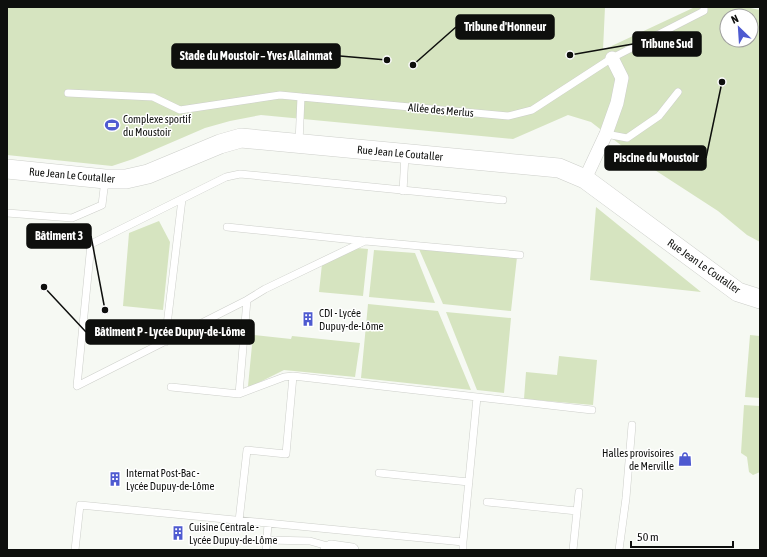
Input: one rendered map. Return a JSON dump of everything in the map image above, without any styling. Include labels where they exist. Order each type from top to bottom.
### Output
[{"type":"street","points":[[585,178],[606,134],[617,103],[622,78],[612,58]]},
{"type":"street","name":"Rue Jean Le Coutaller","points":[[7,169],[105,179],[126,179],[148,174],[220,144],[241,138],[560,168],[585,178],[738,292],[760,299]]},
{"type":"street","points":[[329,548],[352,550]]},
{"type":"lane","name":"Allée des Merlus","points":[[68,93],[153,98],[180,110],[280,96],[508,116],[532,110],[612,58],[704,11],[704,7]]},
{"type":"lane","points":[[606,134],[627,138],[659,116],[678,92]]},
{"type":"lane","points":[[299,143],[301,97]]},
{"type":"lane","points":[[403,190],[405,153]]},
{"type":"lane","points":[[365,241],[265,289],[247,300],[77,386],[91,244],[226,177],[240,174],[503,200]]},
{"type":"lane","points":[[7,213],[72,218],[102,205],[105,179]]},
{"type":"lane","points":[[165,342],[182,199]]},
{"type":"lane","points":[[227,227],[520,255]]},
{"type":"lane","points":[[240,394],[247,300]]},
{"type":"lane","points":[[239,521],[247,450],[286,454],[293,376]]},
{"type":"lane","points":[[171,387],[240,394],[284,377],[293,376],[592,410]]},
{"type":"lane","points":[[463,550],[477,397]]},
{"type":"lane","points":[[619,550],[626,498],[632,425]]},
{"type":"lane","points":[[379,473],[469,482]]},
{"type":"lane","points":[[573,550],[579,492]]},
{"type":"lane","points":[[487,502],[577,511]]},
{"type":"lane","points":[[75,550],[80,505],[463,542]]},
{"type":"lane","points":[[266,550],[268,540],[268,524]]},
{"type":"lane","points":[[268,540],[310,541],[329,548]]},
{"type":"green space","name":"Complexe sportif du Moustoir","points":[[7,7],[605,7],[603,50],[695,7],[751,8],[719,8],[719,48],[759,48],[760,10],[760,242],[747,235],[718,211],[644,163],[591,122],[568,115],[513,139],[261,115],[205,128],[133,159],[112,166],[7,155]]},
{"type":"green space","points":[[596,207],[701,292],[590,280]]},
{"type":"green space","points":[[159,221],[170,242],[163,310],[123,306],[129,233]]},
{"type":"green space","points":[[357,248],[368,249],[363,296],[319,292],[322,264]]},
{"type":"green space","points":[[419,249],[517,257],[511,311],[443,304]]},
{"type":"green space","points":[[374,250],[415,253],[435,303],[369,297]]},
{"type":"green space","points":[[368,304],[438,311],[471,390],[361,378]]},
{"type":"green space","points":[[446,312],[511,318],[504,393],[477,390]]},
{"type":"green space","points":[[253,335],[291,339],[292,336],[360,343],[355,377],[284,370],[250,387],[248,386]]},
{"type":"green space","points":[[750,335],[760,336],[760,398],[745,397]]},
{"type":"green space","points":[[559,356],[597,360],[593,405],[524,399],[526,372],[557,375]]},
{"type":"green space","points":[[744,405],[760,406],[760,472],[753,475],[749,472],[747,457],[741,453]]},
{"type":"place","name":"Tribune Sud","points":[[570,55]]},
{"type":"place","name":"Stade du Moustoir – Yves Allainmat","points":[[387,60]]},
{"type":"place","name":"Tribune d'Honneur","points":[[413,65]]},
{"type":"place","name":"Piscine du Moustoir","points":[[722,82]]},
{"type":"place","name":"Complexe sportif du Moustoir","points":[[112,125]]},
{"type":"place","name":"Bâtiment P - Lycée Dupuy-de-Lôme","points":[[44,287]]},
{"type":"place","name":"Bâtiment 3","points":[[105,310]]},
{"type":"place","name":"CDI - Lycée Dupuy-de-Lôme","points":[[308,319]]},
{"type":"place","name":"Halles provisoires de Merville","points":[[685,459]]},
{"type":"place","name":"Internat Post-Bac - Lycée Dupuy-de-Lôme","points":[[115,479]]},
{"type":"place","name":"Cuisine Centrale - Lycée Dupuy-de-Lôme","points":[[178,533]]}]
